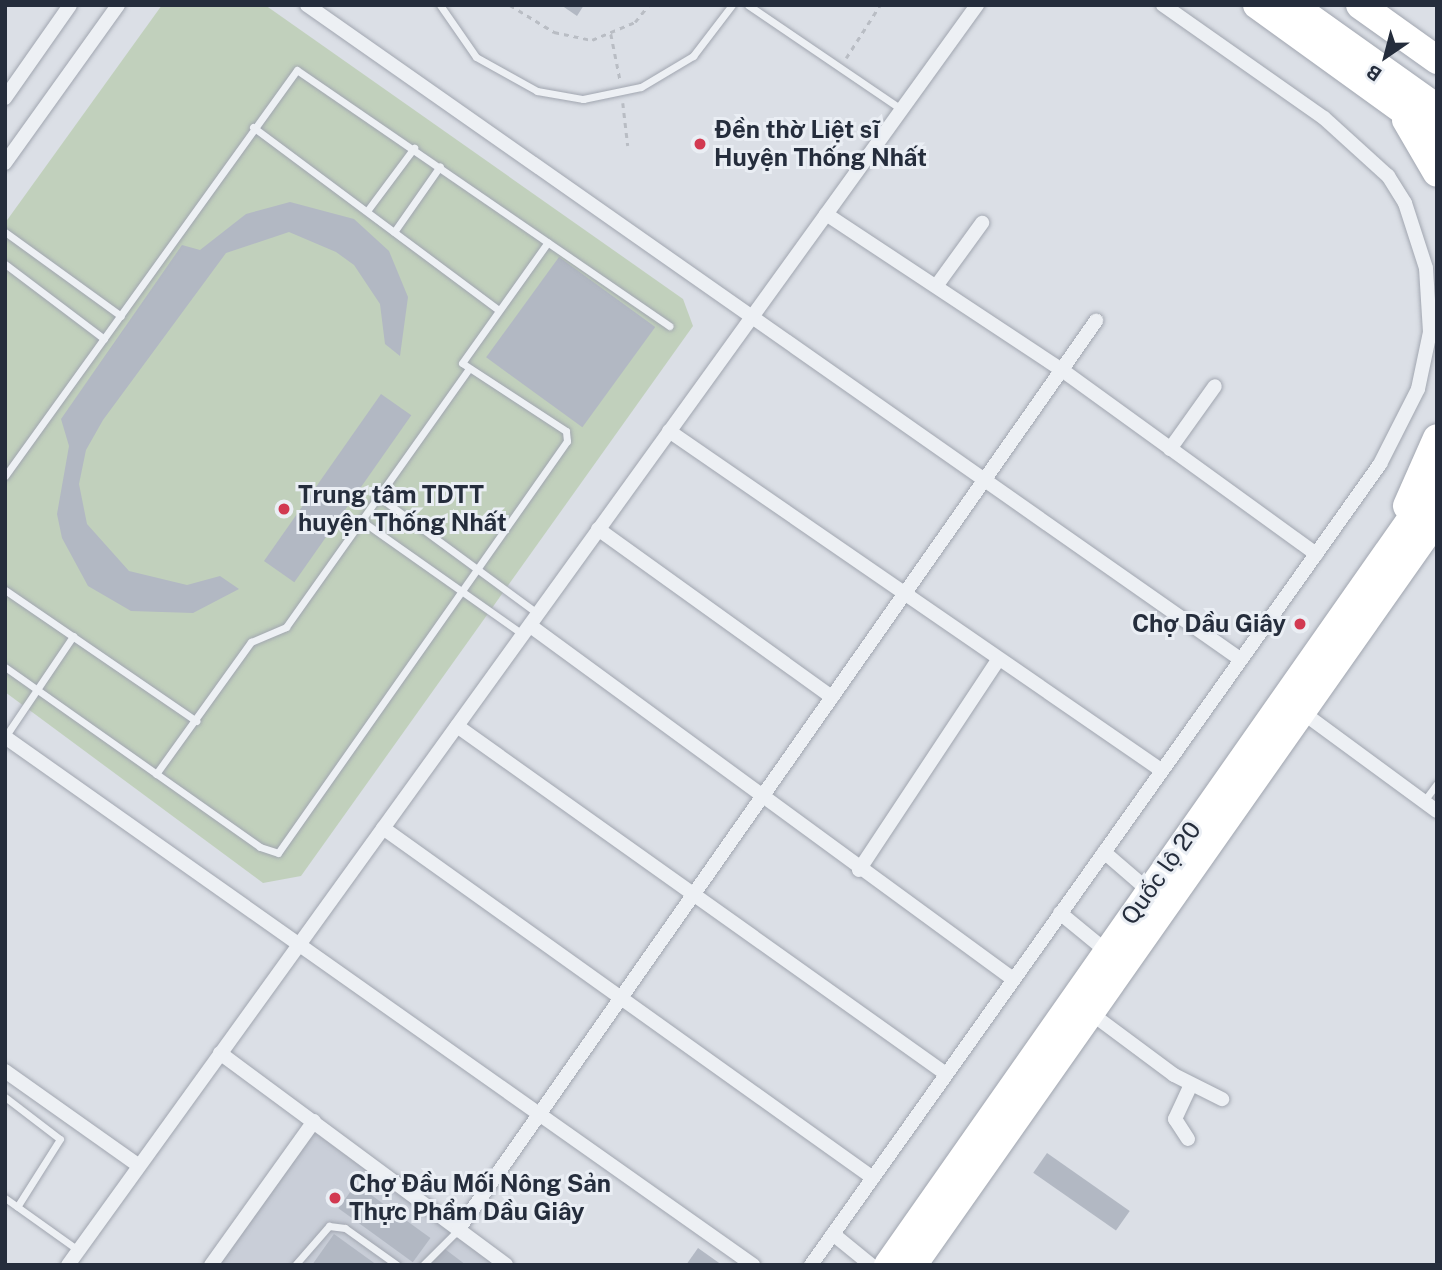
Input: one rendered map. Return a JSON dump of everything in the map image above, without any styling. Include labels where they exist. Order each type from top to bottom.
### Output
[{"type":"highway","points":[[1257,5],[1437,135]]},
{"type":"highway","points":[[1292,5],[1437,108]]},
{"type":"highway","points":[[1325,5],[1437,85]]},
{"type":"highway","points":[[1360,5],[1437,60]]},
{"type":"highway","points":[[1396,106],[1437,173]]},
{"type":"highway","points":[[1397,556],[1437,438]]},
{"type":"highway","name":"Quốc lộ 20","points":[[888,1265],[1302,712],[1397,556],[1437,482]]},
{"type":"highway","name":"Quốc lộ 20","points":[[913,1265],[1092,1014],[1148,890],[1397,556],[1437,519]]},
{"type":"highway","points":[[1397,556],[1437,531]]},
{"type":"street","points":[[5,98],[70,5]]},
{"type":"street","points":[[5,163],[118,5]]},
{"type":"street","points":[[307,5],[1240,659]]},
{"type":"street","points":[[68,1265],[977,5]]},
{"type":"street","points":[[811,1265],[1380,464],[1418,389],[1430,332],[1417,232],[1388,176],[1356,144],[1163,5]]},
{"type":"street","points":[[826,214],[1062,370],[1315,554]]},
{"type":"street","points":[[937,285],[982,223]]},
{"type":"street","points":[[458,1230],[1096,321]]},
{"type":"street","points":[[1170,449],[1215,386]]},
{"type":"street","points":[[669,431],[1161,771]]},
{"type":"street","points":[[598,529],[832,697]]},
{"type":"street","points":[[531,625],[859,870],[1013,979]]},
{"type":"street","points":[[859,870],[998,660]]},
{"type":"street","points":[[1302,712],[1437,811]]},
{"type":"street","points":[[457,726],[946,1074]]},
{"type":"street","points":[[5,737],[753,1265]]},
{"type":"street","points":[[383,828],[873,1178]]},
{"type":"street","points":[[1104,852],[1148,890]]},
{"type":"street","points":[[1060,913],[1117,959]]},
{"type":"street","points":[[1092,1014],[1191,1084],[1222,1099]]},
{"type":"street","points":[[220,1053],[506,1265]]},
{"type":"street","points":[[5,1071],[139,1166]]},
{"type":"street","points":[[1188,1139],[1175,1119],[1191,1084]]},
{"type":"street","points":[[211,1265],[314,1121]]},
{"type":"street","points":[[833,1234],[871,1265]]},
{"type":"lane","points":[[440,5],[476,57],[537,90],[583,99],[641,87],[693,56],[732,5]]},
{"type":"lane","points":[[748,5],[838,69],[902,109]]},
{"type":"lane","points":[[5,476],[253,127],[302,71],[669,326]]},
{"type":"lane","points":[[253,127],[496,309]]},
{"type":"lane","points":[[367,211],[414,148]]},
{"type":"lane","points":[[394,232],[440,166]]},
{"type":"lane","points":[[7,236],[121,316]]},
{"type":"lane","points":[[156,774],[250,642],[286,627],[467,372],[464,355],[548,242]]},
{"type":"lane","points":[[5,264],[104,339]]},
{"type":"lane","points":[[5,667],[260,847],[278,853],[569,435],[467,372]]},
{"type":"lane","points":[[379,497],[478,567],[531,625]]},
{"type":"lane","points":[[362,521],[462,591],[531,625]]},
{"type":"lane","points":[[5,590],[196,721]]},
{"type":"lane","points":[[5,737],[73,636]]},
{"type":"lane","points":[[1424,801],[1437,784]]},
{"type":"lane","points":[[5,1097],[60,1139],[17,1207]]},
{"type":"lane","points":[[5,1198],[78,1250]]},
{"type":"lane","points":[[295,1265],[329,1226],[345,1228],[397,1265]]},
{"type":"lane","points":[[423,1265],[458,1230]]},
{"type":"path","points":[[510,5],[554,32],[592,40],[635,22],[649,5]]},
{"type":"path","points":[[838,69],[880,5]]},
{"type":"shaded area","name":"Chợ Đầu Mối Nông Sản Thực Phẩm Dầu Giây","points":[[314,1132],[497,1265],[215,1265]]},
{"type":"green space","name":"Trung tâm TDTT huyện Thống Nhất","points":[[162,5],[265,5],[683,299],[693,326],[301,876],[263,883],[5,692],[5,223]]},
{"type":"building","points":[[561,5],[584,5],[577,16]]},
{"type":"building","points":[[290,202],[354,219],[389,251],[408,297],[400,356],[385,344],[380,304],[354,265],[336,252],[289,232],[226,253],[103,420],[86,450],[79,484],[87,524],[129,571],[187,585],[220,576],[239,589],[193,613],[131,611],[88,586],[62,538],[57,514],[69,446],[61,419],[182,245],[200,250],[246,214]]},
{"type":"building","points":[[559,257],[655,327],[582,427],[486,357]]},
{"type":"building","points":[[381,394],[411,415],[294,582],[264,561]]},
{"type":"building","points":[[1047,1153],[1130,1211],[1116,1231],[1033,1173]]},
{"type":"building","points":[[356,1184],[430,1238],[413,1262],[338,1208]]},
{"type":"building","points":[[334,1234],[377,1265],[312,1265]]},
{"type":"building","points":[[441,1246],[466,1265],[427,1265]]},
{"type":"building","points":[[698,1248],[722,1265],[686,1265]]},
{"type":"place","name":"Đền thờ Liệt sĩ Huyện Thống Nhất","points":[[700,144]]},
{"type":"place","name":"Trung tâm TDTT huyện Thống Nhất","points":[[284,509]]},
{"type":"place","name":"Chợ Dầu Giây","points":[[1300,624]]},
{"type":"place","name":"Chợ Đầu Mối Nông Sản Thực Phẩm Dầu Giây","points":[[335,1198]]}]
